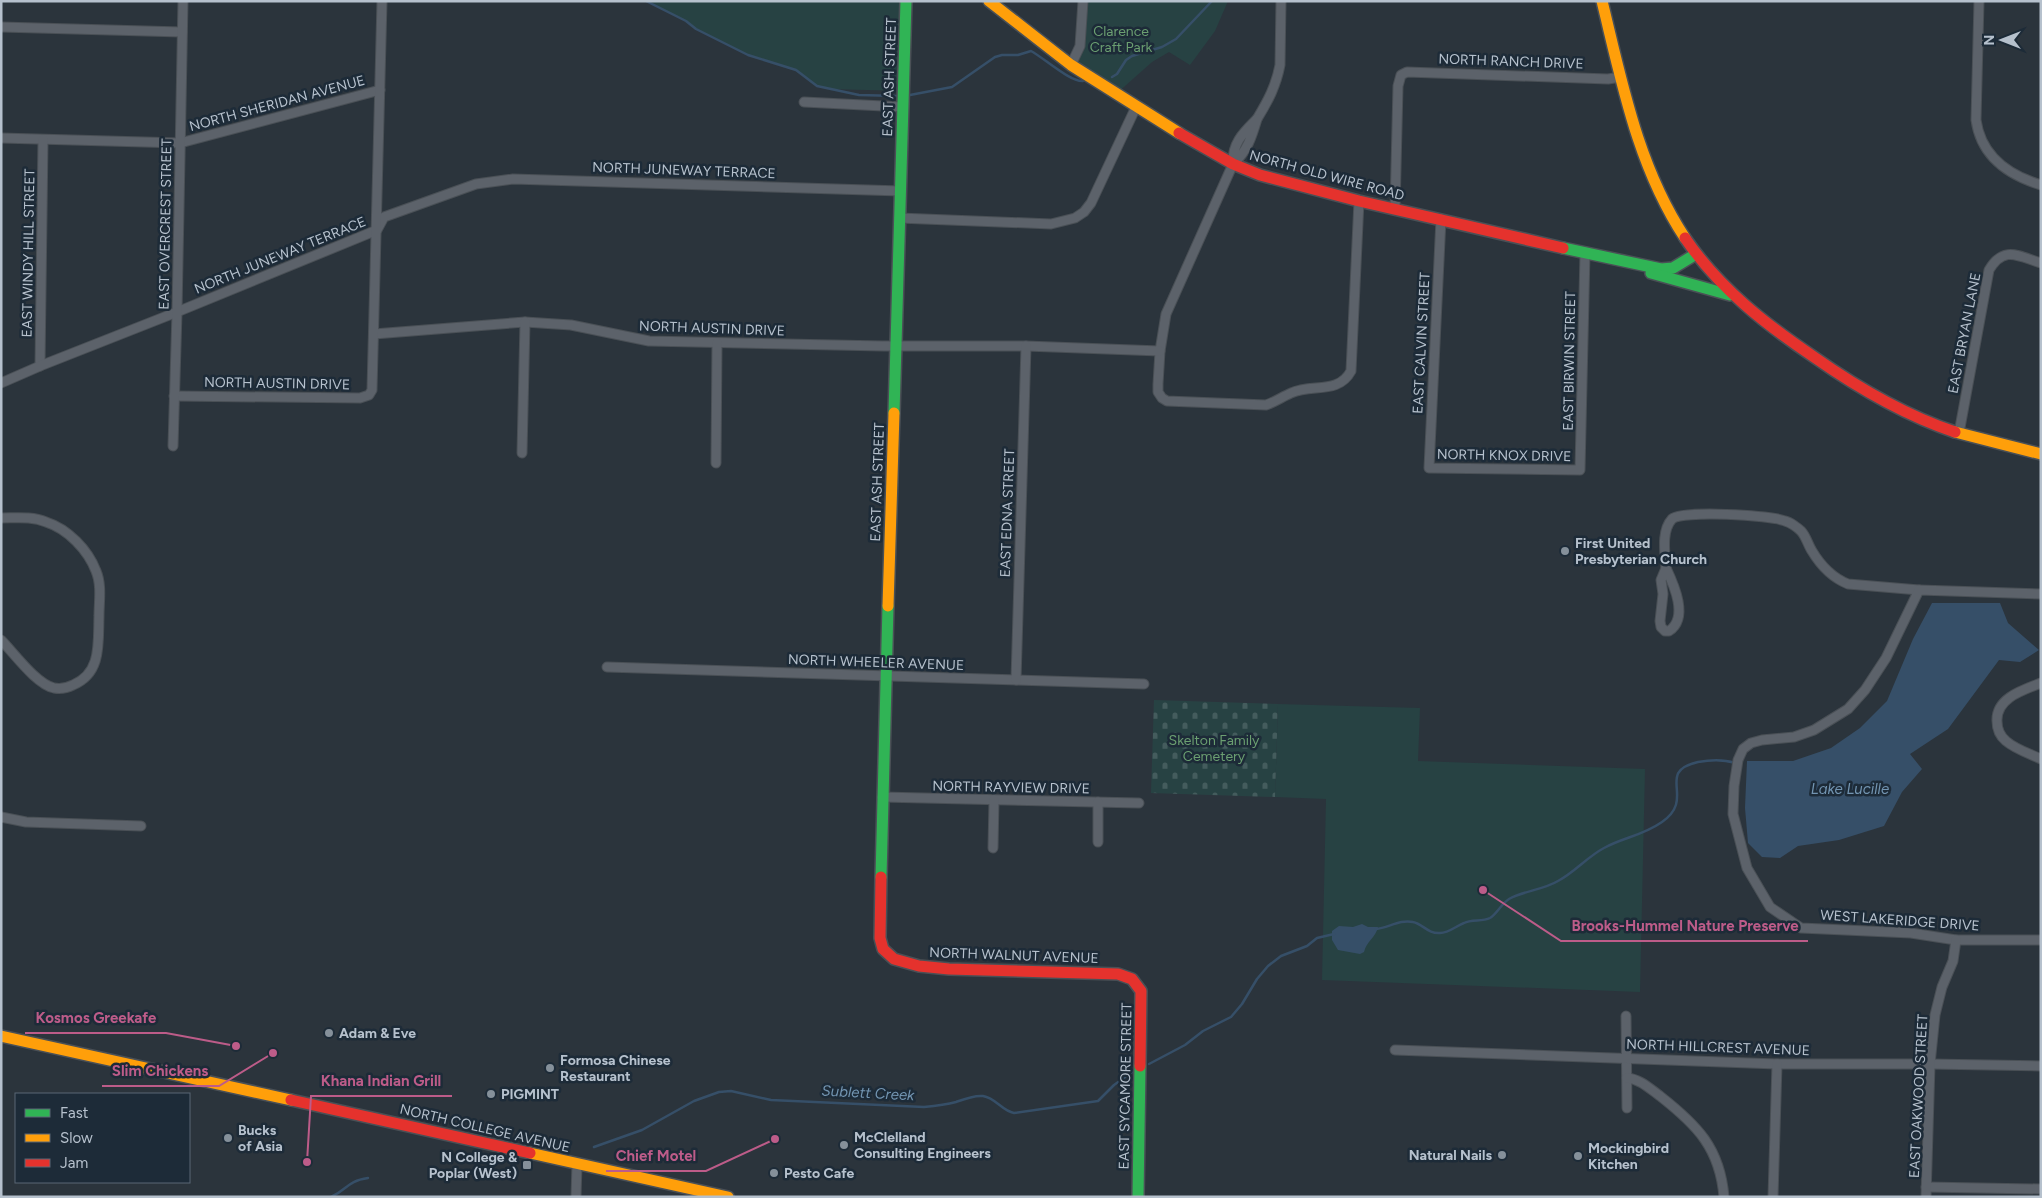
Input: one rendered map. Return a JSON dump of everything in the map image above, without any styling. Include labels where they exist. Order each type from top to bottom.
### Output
[{"type":"street","name":"EAST OVERCREST STREET","points":[[173,446],[178,312],[183,1]]},
{"type":"street","points":[[374,334],[382,1]]},
{"type":"street","name":"EAST ASH STREET","points":[[894,959],[883,949],[880,938],[882,797],[906,1]]},
{"type":"street","name":"NORTH OLD WIRE ROAD","points":[[989,1],[1070,65],[1136,107],[1233,164],[1260,175],[1359,202],[1441,219],[1635,265],[1672,270],[1681,266],[1696,254]]},
{"type":"street","points":[[1070,65],[1080,46],[1083,1]]},
{"type":"street","points":[[1281,1],[1280,65],[1271,96],[1257,119],[1252,137],[1242,157],[1233,164],[1166,314],[1160,351],[1158,392],[1162,398],[1175,402],[1266,405],[1275,403],[1291,393],[1330,387],[1346,379],[1351,371],[1359,202]]},
{"type":"street","points":[[1602,1],[1639,144],[1651,176],[1673,220],[1696,254],[1731,295],[1779,334],[1874,396],[1916,417],[1959,433],[2041,454]]},
{"type":"street","points":[[1979,1],[1976,120],[1978,135],[1985,149],[2010,172],[2041,185]]},
{"type":"street","points":[[1,27],[182,32]]},
{"type":"street","name":"NORTH RANCH DRIVE","points":[[1395,209],[1398,86],[1401,75],[1412,71],[1608,79],[1621,77]]},
{"type":"street","name":"NORTH SHERIDAN AVENUE","points":[[1,138],[180,142],[380,90]]},
{"type":"street","points":[[804,102],[903,108]]},
{"type":"street","points":[[899,218],[1036,224],[1065,222],[1075,218],[1084,212],[1091,203],[1136,107]]},
{"type":"street","name":"EAST WINDY HILL STREET","points":[[40,366],[43,140]]},
{"type":"street","name":"NORTH JUNEWAY TERRACE","points":[[1,383],[377,230],[384,217],[476,184],[512,178],[901,191]]},
{"type":"street","name":"EAST CALVIN STREET","points":[[1429,468],[1441,219]]},
{"type":"street","name":"EAST BIRWIN STREET","points":[[1580,470],[1585,254]]},
{"type":"street","name":"EAST BRYAN LANE","points":[[1959,433],[1989,270],[1999,256],[2007,254],[2013,254],[2041,263]]},
{"type":"street","points":[[1635,265],[1656,276],[1731,295]]},
{"type":"street","points":[[522,453],[525,322]]},
{"type":"street","name":"NORTH AUSTIN DRIVE","points":[[174,396],[364,397],[369,394],[372,385],[374,334],[525,322],[571,325],[649,341],[718,344],[1026,346],[1160,351]]},
{"type":"street","points":[[716,463],[718,344]]},
{"type":"street","name":"EAST EDNA STREET","points":[[1016,680],[1026,346]]},
{"type":"street","name":"NORTH KNOX DRIVE","points":[[1429,468],[1580,470]]},
{"type":"street","points":[[1666,568],[1661,580],[1660,621],[1661,627],[1669,632],[1678,622],[1679,612],[1678,600],[1666,568],[1665,536],[1673,518],[1684,514],[1755,516],[1786,521],[1801,532],[1813,553],[1838,580],[1848,584],[1919,590],[2041,594]]},
{"type":"street","points":[[1,518],[34,518],[44,521],[61,529],[87,554],[94,564],[99,582],[98,654],[90,672],[76,684],[60,688],[44,684],[1,640]]},
{"type":"street","name":"WEST LAKERIDGE DRIVE","points":[[1919,590],[1886,658],[1865,690],[1848,708],[1814,730],[1794,737],[1751,743],[1743,748],[1738,760],[1734,786],[1733,814],[1747,868],[1770,907],[1801,928],[1911,933],[1956,940],[2041,940]]},
{"type":"street","name":"NORTH WHEELER AVENUE","points":[[607,667],[1144,684]]},
{"type":"street","points":[[2041,683],[2023,690],[2004,702],[1997,715],[1997,726],[2000,736],[2008,743],[2041,759]]},
{"type":"street","name":"NORTH RAYVIEW DRIVE","points":[[882,797],[1139,803]]},
{"type":"street","points":[[994,800],[994,848]]},
{"type":"street","points":[[1098,802],[1098,842]]},
{"type":"street","points":[[1,817],[26,822],[142,826]]},
{"type":"street","name":"EAST OAKWOOD STREET","points":[[1926,1197],[1930,1064],[1935,1015],[1942,987],[1953,961],[1956,940]]},
{"type":"street","name":"NORTH WALNUT AVENUE","points":[[894,959],[919,966],[948,969],[1118,974],[1133,979]]},
{"type":"street","name":"EAST SYCAMORE STREET","points":[[1133,979],[1142,991],[1138,1197]]},
{"type":"street","points":[[1626,1016],[1627,1108]]},
{"type":"street","name":"NORTH COLLEGE AVENUE","points":[[1,1036],[728,1197]]},
{"type":"street","name":"NORTH HILLCREST AVENUE","points":[[1395,1050],[1777,1064],[2041,1066]]},
{"type":"street","points":[[1773,1197],[1777,1064]]},
{"type":"street","points":[[1627,1078],[1639,1081],[1689,1119],[1709,1144],[1722,1176],[1724,1197]]},
{"type":"street","points":[[576,1164],[576,1197]]},
{"type":"street","points":[[1926,1186],[2041,1189]]},
{"type":"green space","points":[[648,1],[906,1],[904,91],[829,89],[817,86],[796,70],[748,55],[696,29],[686,21]]},
{"type":"green space","name":"Clarence Craft Park","points":[[1083,1],[1228,1],[1215,31],[1190,65],[1169,52],[1152,62],[1116,94],[1071,65],[1080,46]]},
{"type":"green space","name":"Skelton Family Cemetery","points":[[1154,700],[1278,704],[1275,797],[1151,793]]},
{"type":"green space","points":[[1278,704],[1420,708],[1418,761],[1645,769],[1640,992],[1322,980],[1326,799],[1275,797]]},
{"type":"water","name":"Lake Lucille","points":[[1932,603],[2000,603],[2008,623],[2039,650],[2020,662],[1999,660],[1948,729],[1910,754],[1922,769],[1902,792],[1884,826],[1839,840],[1798,846],[1780,858],[1762,857],[1748,843],[1745,808],[1747,761],[1793,761],[1831,748],[1860,728],[1887,701],[1913,639]]},
{"type":"water","points":[[1362,924],[1368,927],[1378,927],[1364,952],[1360,954],[1338,950],[1332,940],[1332,931],[1339,926],[1353,927]]},
{"type":"waterway","points":[[646,1],[748,55],[796,70],[817,86],[859,95],[898,96]]},
{"type":"waterway","points":[[1112,77],[1117,74],[1126,60],[1132,56],[1162,47],[1176,39],[1212,1]]},
{"type":"waterway","points":[[910,95],[952,87],[995,57],[1018,55],[1031,51],[1064,74],[1083,81]]},
{"type":"waterway","name":"Sublett Creek","points":[[1376,929],[1408,921],[1417,923],[1432,932],[1443,933],[1467,922],[1490,918],[1509,899],[1552,884],[1604,848],[1655,827],[1662,822],[1672,813],[1676,804],[1677,779],[1679,772],[1685,766],[1711,760],[1735,763]]},
{"type":"waterway","name":"Sublett Creek","points":[[1149,1064],[1185,1045],[1203,1031],[1231,1017],[1242,1004],[1257,979],[1268,966],[1281,956],[1307,946],[1317,938],[1334,934]]},
{"type":"waterway","name":"Sublett Creek","points":[[594,1147],[642,1130],[694,1101],[719,1092],[731,1091],[771,1100],[924,1107],[983,1096],[992,1099],[1006,1110],[1014,1113],[1098,1101],[1114,1085],[1135,1070]]},
{"type":"waterway","name":"Sublett Creek","points":[[331,1197],[352,1183],[368,1178]]},
{"type":"traffic: fast","points":[[894,413],[906,1]]},
{"type":"traffic: fast","points":[[1563,248],[1661,269],[1673,268],[1696,254]]},
{"type":"traffic: fast","points":[[1651,273],[1730,295]]},
{"type":"traffic: fast","points":[[881,877],[888,606]]},
{"type":"traffic: fast","points":[[1138,1197],[1140,1066]]},
{"type":"traffic: slow","points":[[989,1],[1071,65],[1179,133]]},
{"type":"traffic: slow","points":[[1602,1],[1633,124],[1643,153],[1655,183],[1685,238]]},
{"type":"traffic: slow","points":[[888,606],[894,413]]},
{"type":"traffic: slow","points":[[1955,432],[2041,454]]},
{"type":"traffic: slow","points":[[1,1036],[291,1100]]},
{"type":"traffic: slow","points":[[530,1153],[728,1197]]},
{"type":"traffic: jam","points":[[1179,133],[1233,164],[1260,175],[1359,201],[1563,248]]},
{"type":"traffic: jam","points":[[1685,238],[1698,256],[1728,289],[1761,318],[1796,344],[1847,379],[1882,400],[1955,432]]},
{"type":"traffic: jam","points":[[881,877],[880,938],[883,949],[894,959],[919,966],[949,969],[1118,974],[1132,979],[1141,991],[1140,1066]]},
{"type":"traffic: jam","points":[[291,1100],[530,1153]]},
{"type":"place","name":"First United Presbyterian Church","points":[[1565,551]]},
{"type":"place","name":"Brooks-Hummel Nature Preserve","points":[[1483,890]]},
{"type":"place","name":"Adam & Eve","points":[[329,1033]]},
{"type":"place","name":"Kosmos Greekafe","points":[[236,1046]]},
{"type":"place","name":"Slim Chickens","points":[[273,1053]]},
{"type":"place","name":"Formosa Chinese Restaurant","points":[[550,1068]]},
{"type":"place","name":"PIGMINT","points":[[491,1094]]},
{"type":"place","name":"Bucks of Asia","points":[[228,1138]]},
{"type":"place","name":"Chief Motel","points":[[775,1139]]},
{"type":"place","name":"McClelland Consulting Engineers","points":[[844,1145]]},
{"type":"place","name":"Natural Nails","points":[[1502,1155]]},
{"type":"place","name":"Mockingbird Kitchen","points":[[1578,1156]]},
{"type":"place","name":"Khana Indian Grill","points":[[307,1162]]},
{"type":"place","name":"N College & Poplar (West)","points":[[527,1165]]},
{"type":"place","name":"Pesto Cafe","points":[[774,1173]]}]
